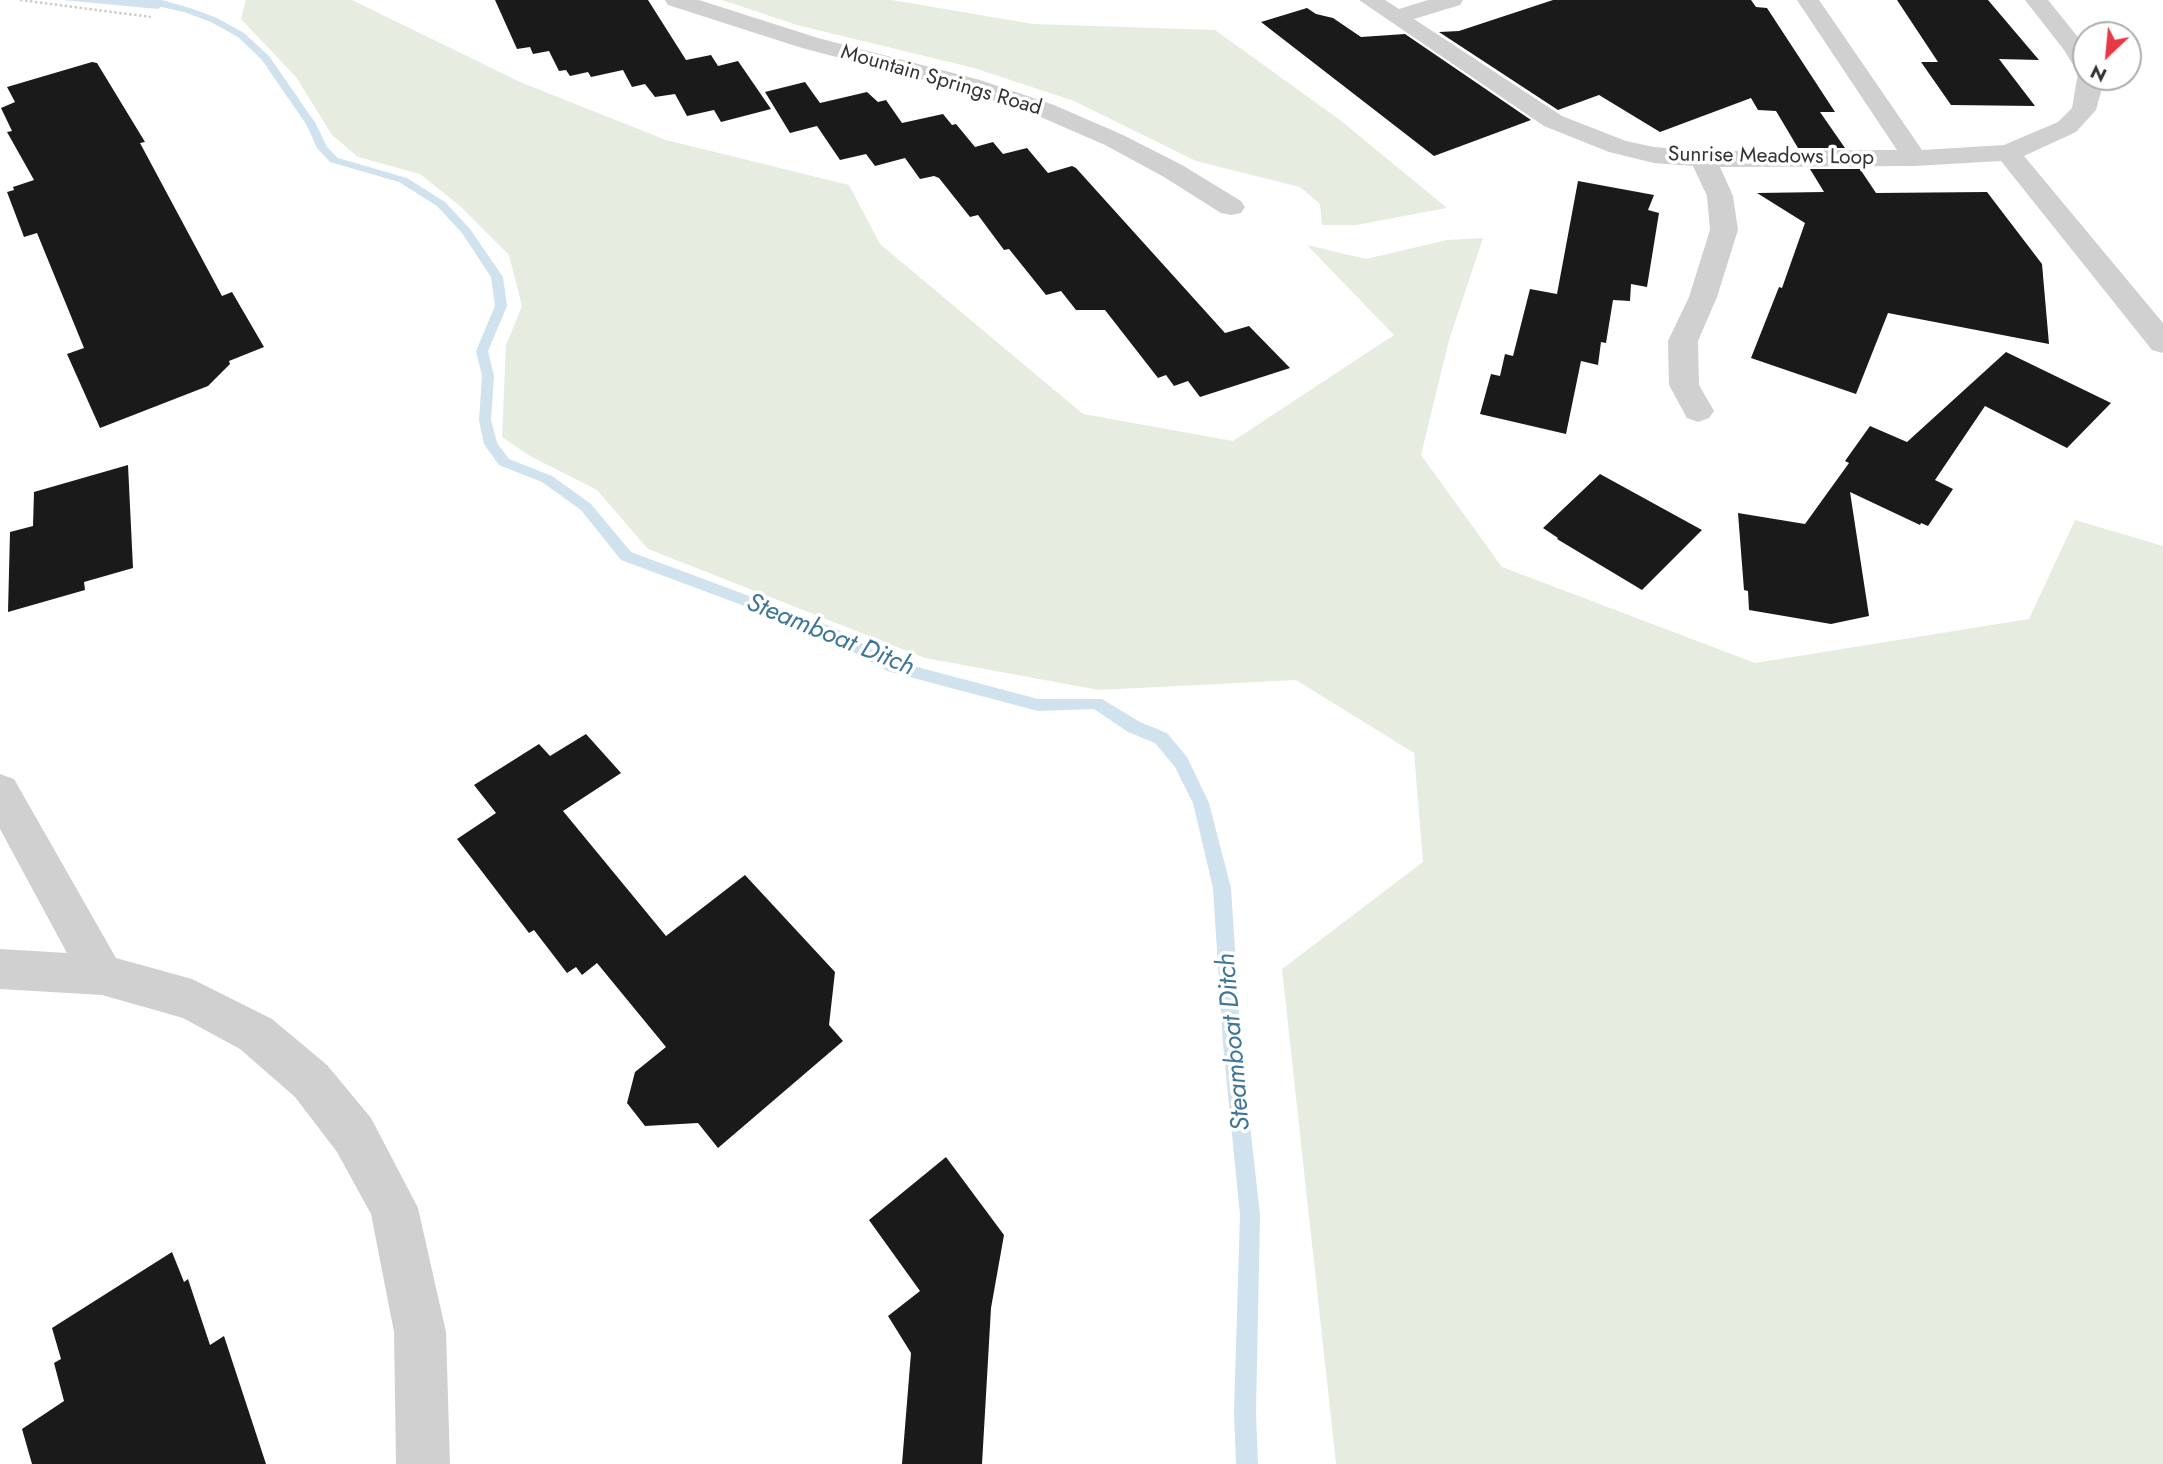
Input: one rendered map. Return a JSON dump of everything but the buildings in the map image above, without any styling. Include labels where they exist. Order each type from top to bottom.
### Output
[{"type":"street","name":"Mountain Springs Road","points":[[676,0],[810,43],[971,85],[1045,110],[1173,171],[1231,207]]},
{"type":"street","name":"Sunrise Meadows Loop","points":[[1370,0],[1553,121],[1618,147],[1654,155],[1703,159],[1915,158],[2008,153],[2067,127],[2084,110],[2089,91]]},
{"type":"street","points":[[1396,17],[1452,0]]},
{"type":"street","points":[[1808,0],[1915,158]]},
{"type":"street","points":[[2036,0],[2072,44]]},
{"type":"street","points":[[2008,153],[2163,343]]},
{"type":"street","points":[[1698,411],[1685,385],[1683,341],[1703,297],[1724,230],[1720,196],[1703,159]]},
{"type":"street","points":[[0,791],[102,975]]},
{"type":"street","points":[[0,969],[102,975],[192,1000],[256,1034],[311,1081],[354,1135],[394,1208],[420,1332],[423,1464]]},
{"type":"path","points":[[20,0],[151,17]]},
{"type":"shaded area","points":[[246,0],[352,0],[520,82],[666,140],[849,185],[880,244],[1083,414],[1233,441],[1394,335],[1307,245],[1366,259],[1447,240],[1483,238],[1449,340],[1421,455],[1502,567],[1755,663],[2029,619],[2075,520],[2163,546],[2163,1464],[1336,1464],[1282,969],[1423,862],[1414,753],[1296,680],[1099,690],[925,658],[648,549],[597,490],[530,456],[502,437],[506,345],[522,306],[509,255],[460,206],[420,174],[358,157],[332,135],[296,77],[241,19]]},
{"type":"shaded area","points":[[722,0],[892,0],[1033,24],[1215,30],[1340,120],[1447,208],[1356,225],[1322,225],[1320,204],[1300,187],[1196,161],[1074,101],[974,68],[797,25]]},
{"type":"water","points":[[63,0],[151,0],[167,2],[158,9]]},
{"type":"waterway","name":"Steamboat Ditch","points":[[136,0],[159,2],[187,10],[214,20],[241,35],[266,58],[311,124],[322,148],[334,160],[403,180],[441,204],[466,231],[497,277],[501,306],[482,351],[488,376],[485,420],[491,444],[504,462],[547,479],[586,507],[626,556],[830,632],[887,665],[1038,705],[1097,703],[1134,727],[1161,738],[1181,762],[1201,803],[1222,888],[1232,1044],[1250,1215],[1245,1412],[1247,1464]]}]
